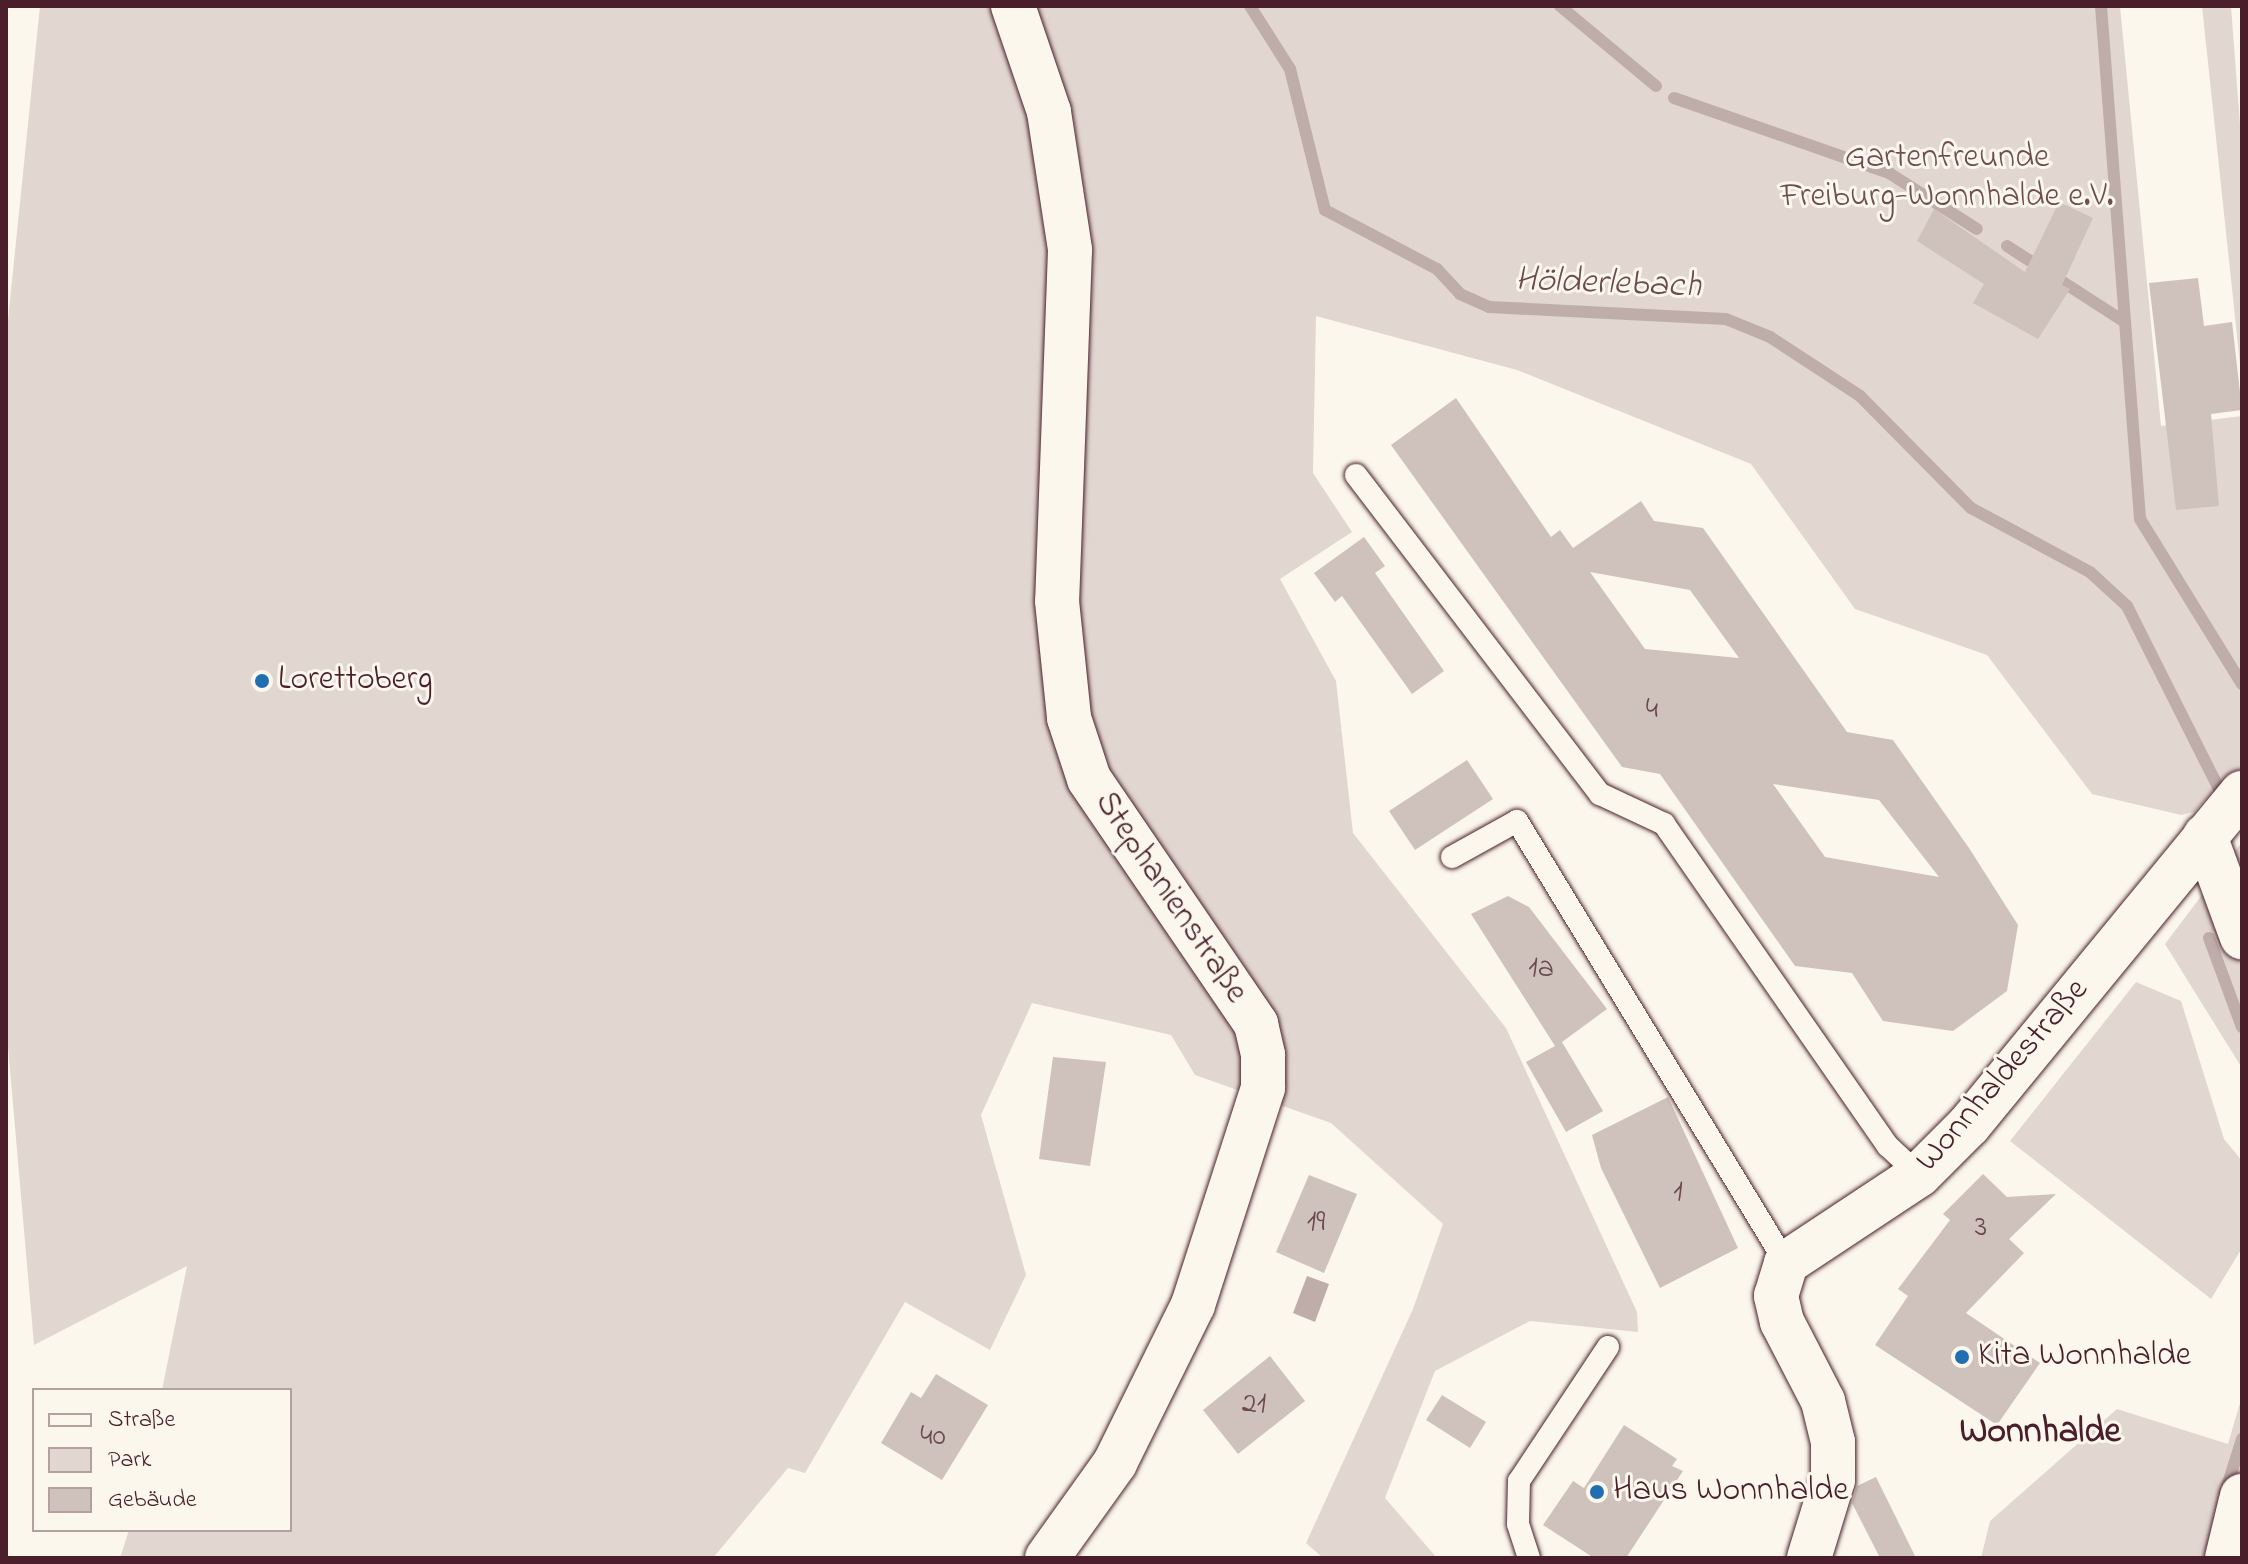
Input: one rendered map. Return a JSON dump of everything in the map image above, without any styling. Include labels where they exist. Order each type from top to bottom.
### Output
[{"type":"street","name":"Stephanienstraße","points":[[1013,6],[1049,112],[1070,250],[1057,601],[1069,718],[1089,779],[1247,1011],[1263,1055],[1263,1088],[1193,1305],[1115,1463],[1047,1558]]},
{"type":"street","name":"Wonnhaldestraße","points":[[1786,1263],[1919,1175],[1969,1125],[2207,831],[2242,793]]},
{"type":"street","points":[[2207,831],[2242,937]]},
{"type":"street","points":[[1786,1263],[1776,1296],[1782,1322],[1823,1401],[1833,1442],[1833,1480],[1809,1558]]},
{"type":"street","points":[[2227,1558],[2242,1496]]},
{"type":"lane","points":[[1356,475],[1600,794],[1664,824],[1888,1146],[1919,1175]]},
{"type":"lane","points":[[1452,857],[1517,821],[1786,1263]]},
{"type":"lane","points":[[1529,1558],[1518,1524],[1519,1481],[1608,1347]]},
{"type":"green space","name":"Gartenfreunde Freiburg-Wonnhalde e.V.","points":[[40,6],[2120,6],[2161,426],[2242,416],[2242,784],[2230,773],[2194,812],[2181,815],[2092,794],[1987,655],[1855,609],[1751,464],[1517,370],[1316,316],[1313,473],[1352,532],[1280,579],[1336,681],[1353,833],[1506,1028],[1637,1312],[1638,1332],[1530,1321],[1435,1371],[1385,1498],[1437,1558],[1323,1558],[1306,1543],[1413,1309],[1443,1224],[1331,1123],[1195,1075],[1171,1035],[1032,1003],[981,1115],[1026,1275],[990,1350],[905,1302],[805,1473],[788,1468],[713,1558],[120,1558],[128,1532],[292,1532],[292,1388],[162,1388],[187,1266],[34,1345],[6,1024],[6,340]]},
{"type":"green space","points":[[2202,6],[2231,6],[2242,151],[2242,383]]},
{"type":"green space","points":[[2242,842],[2242,1068],[2165,944]]},
{"type":"green space","points":[[2136,982],[2181,1001],[2224,1139],[2242,1161],[2242,1248],[2211,1299],[2010,1141]]},
{"type":"green space","points":[[2242,1396],[2242,1558],[1981,1558],[1990,1521],[2117,1409],[2228,1444]]},
{"type":"shaded area","points":[[1307,1276],[1329,1284],[1315,1322],[1293,1313]]},
{"type":"building","points":[[2059,202],[2093,218],[2062,285],[2070,289],[2038,339],[1973,303],[1984,284],[1917,241],[1934,209],[2025,272]]},
{"type":"building","points":[[2198,278],[2204,326],[2232,322],[2242,410],[2211,414],[2219,506],[2176,510],[2149,283]]},
{"type":"building","points":[[1456,398],[1551,537],[1560,530],[1573,548],[1641,501],[1654,521],[1703,528],[1847,732],[1893,740],[1969,848],[2018,925],[2007,991],[1953,1031],[1883,1021],[1852,973],[1795,966],[1660,774],[1622,767],[1391,445]],"holes":[[[1590,572],[1690,590],[1739,658],[1645,649]],[[1773,784],[1879,800],[1939,877],[1825,857]]]},
{"type":"building","points":[[1364,537],[1385,566],[1375,573],[1444,671],[1412,694],[1342,596],[1335,602],[1314,573]]},
{"type":"building","points":[[1467,760],[1493,799],[1415,850],[1389,811]]},
{"type":"building","points":[[1508,896],[1529,907],[1607,1009],[1562,1042],[1603,1111],[1566,1132],[1526,1062],[1555,1046],[1471,914]]},
{"type":"building","points":[[1053,1057],[1106,1062],[1090,1166],[1039,1159]]},
{"type":"building","points":[[1668,1097],[1738,1248],[1660,1288],[1601,1168],[1592,1135]]},
{"type":"building","points":[[1983,1174],[2007,1197],[2056,1194],[2009,1239],[2024,1253],[1966,1313],[2040,1363],[1997,1425],[1875,1345],[1908,1296],[1898,1289],[1950,1220],[1943,1214]]},
{"type":"building","points":[[1309,1175],[1357,1194],[1324,1273],[1276,1252]]},
{"type":"building","points":[[1270,1356],[1305,1401],[1238,1454],[1203,1410]]},
{"type":"building","points":[[936,1374],[988,1405],[942,1480],[881,1443],[911,1392],[921,1398]]},
{"type":"building","points":[[1442,1395],[1486,1422],[1470,1448],[1426,1420]]},
{"type":"building","name":"Haus Wonnhalde","points":[[1624,1425],[1677,1459],[1672,1466],[1683,1471],[1626,1558],[1594,1558],[1543,1525],[1573,1481],[1584,1488]]},
{"type":"building","points":[[1876,1477],[1916,1558],[1880,1558],[1852,1503],[1857,1486]]},
{"type":"waterway","name":"Hölderlebach","points":[[1250,6],[1290,69],[1325,210],[1437,269],[1460,294],[1489,307],[1726,319],[1770,337],[1860,396],[1971,508],[2090,572],[2127,606],[2226,803]]},
{"type":"waterway","points":[[1560,6],[1656,86]]},
{"type":"waterway","points":[[2101,6],[2140,519],[2242,684]]},
{"type":"waterway","points":[[1674,98],[1889,173],[1977,229]]},
{"type":"waterway","points":[[2007,246],[2122,320]]},
{"type":"waterway","points":[[2209,938],[2242,1027]]},
{"type":"waterway","points":[[2225,1493],[2242,1439]]},
{"type":"place","name":"Lorettoberg","points":[[262,681]]},
{"type":"place","name":"Kita Wonnhalde","points":[[1962,1357]]},
{"type":"place","name":"Haus Wonnhalde","points":[[1597,1492]]},
{"type":"district","name":"Wonnhalde","points":[[2040,1433]]}]
